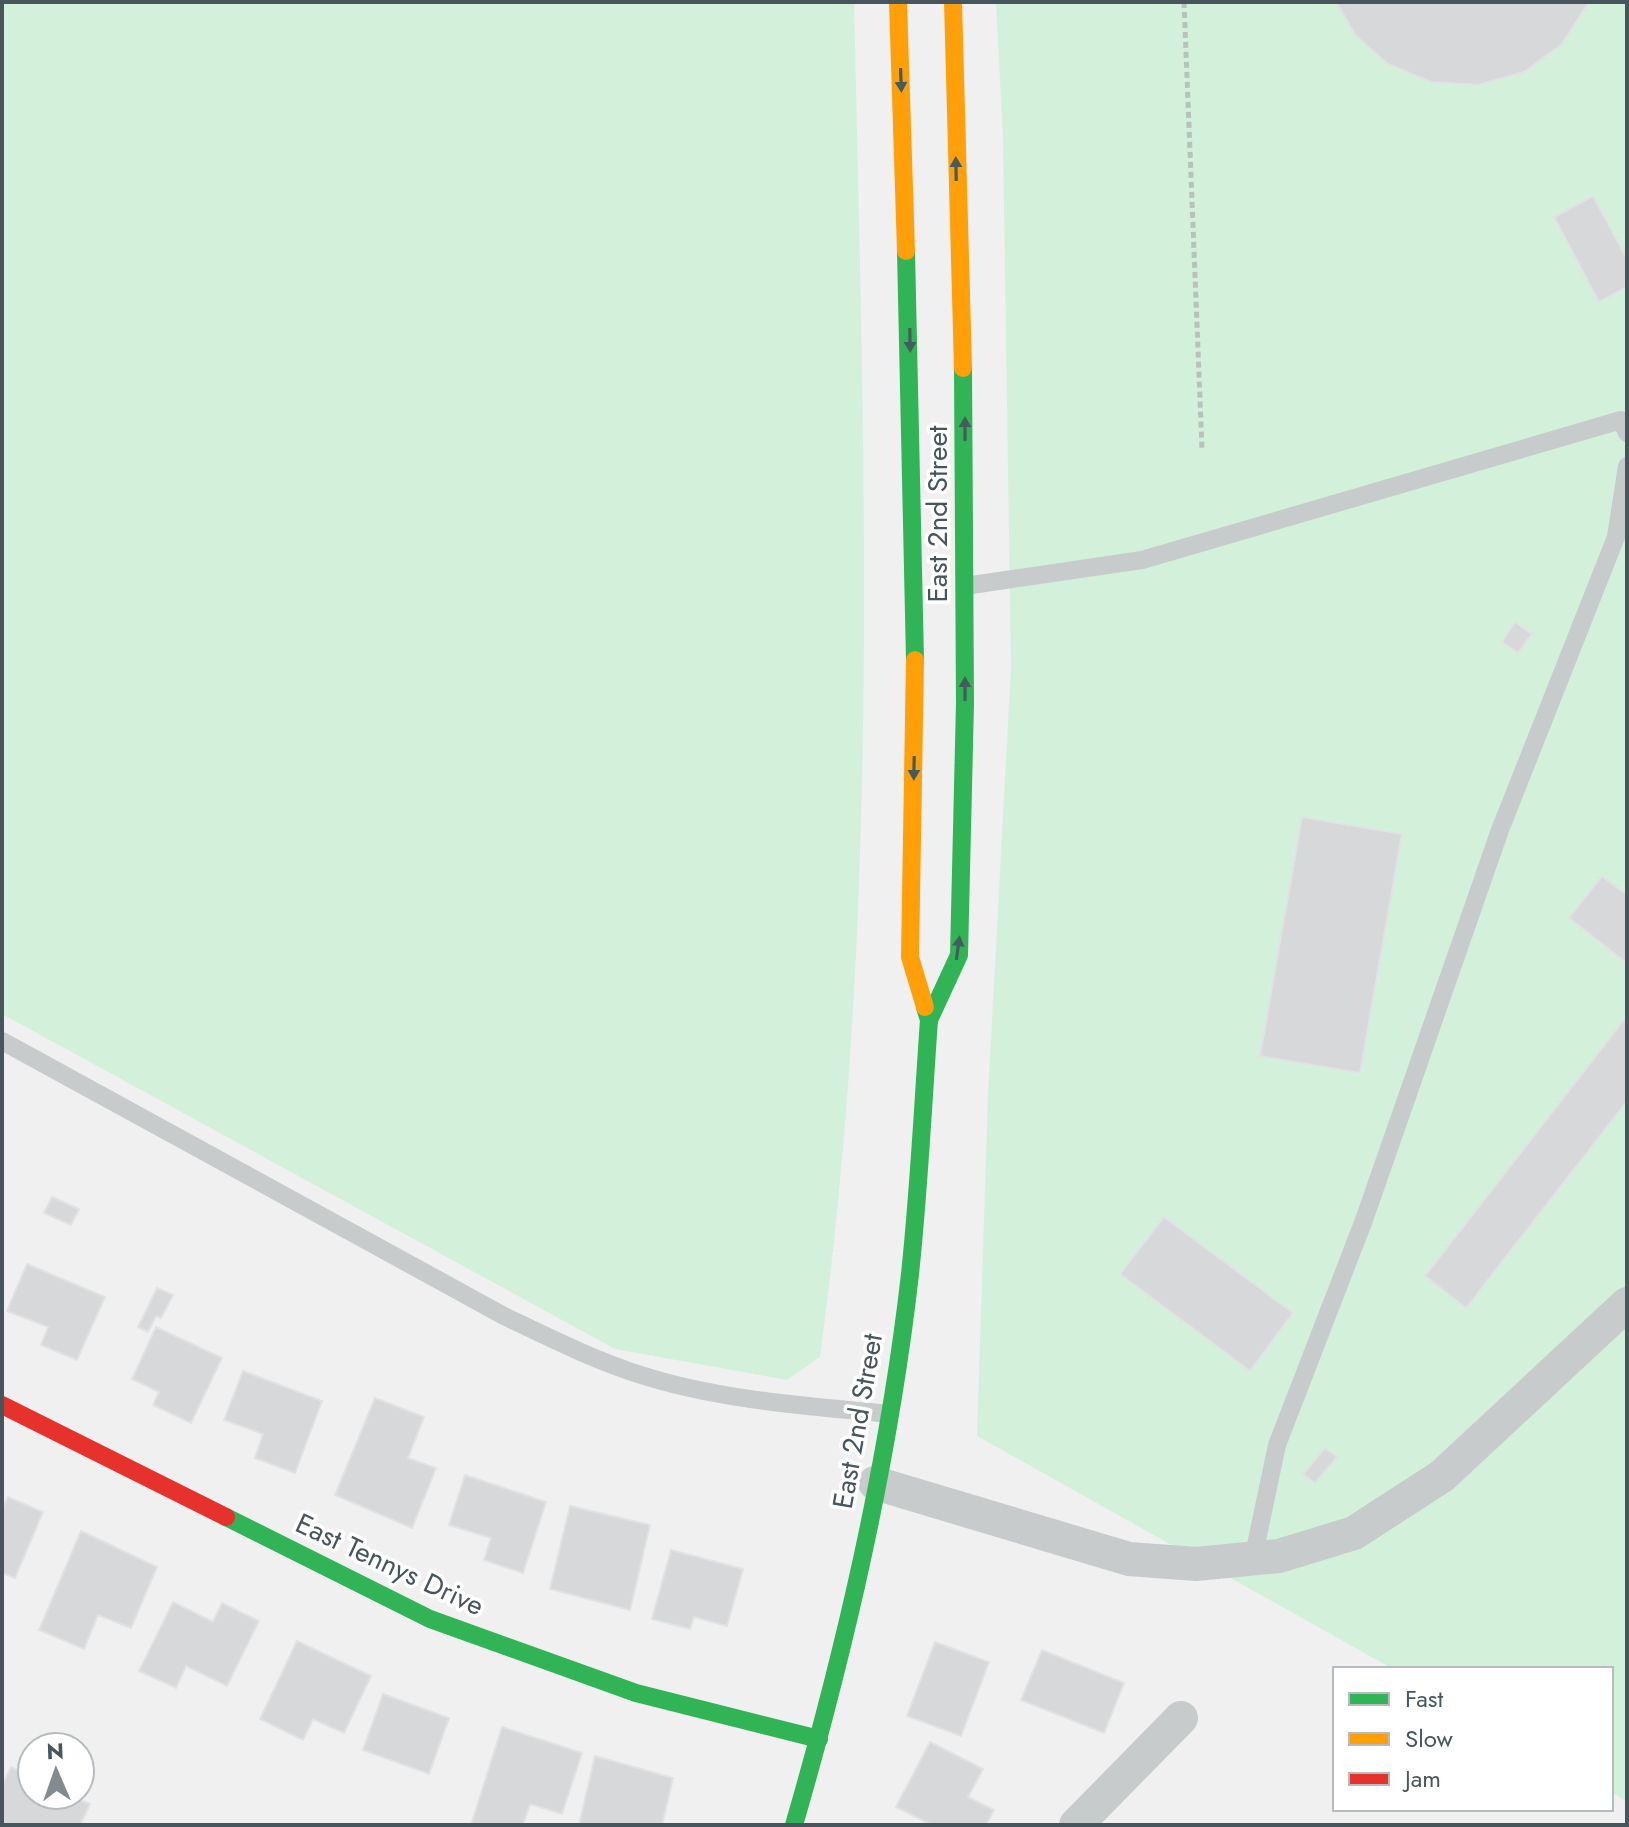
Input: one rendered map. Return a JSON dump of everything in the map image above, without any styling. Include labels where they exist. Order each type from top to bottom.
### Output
[{"type":"main road","name":"East 2nd Street","points":[[898,2],[916,596],[910,957],[929,1020]]},
{"type":"main road","name":"East 2nd Street","points":[[794,1825],[851,1610],[889,1414],[910,1274],[929,1020],[959,955],[965,586],[964,379],[957,231],[953,2]]},
{"type":"main road","name":"East Tennys Drive","points":[[2,1405],[430,1619],[636,1693],[819,1739]]},
{"type":"street","points":[[875,1483],[1129,1559],[1196,1564],[1279,1556],[1354,1533],[1442,1476],[1627,1304]]},
{"type":"street","points":[[1076,1825],[1181,1718]]},
{"type":"lane","points":[[965,586],[1142,560],[1621,420],[1627,433]]},
{"type":"lane","points":[[1253,1559],[1277,1445],[1364,1220],[1500,830],[1616,537],[1627,466]]},
{"type":"lane","points":[[2,1041],[506,1317],[577,1351],[643,1376],[738,1396],[889,1414]]},
{"type":"path","points":[[1184,2],[1202,449]]},
{"type":"green space","points":[[2,2],[854,2],[864,511],[864,680],[852,1019],[839,1188],[820,1357],[787,1380],[615,1349],[2,1014]]},
{"type":"green space","points":[[996,2],[1627,2],[1627,1801],[1613,1793],[1613,1667],[1389,1667],[977,1436],[988,1095],[1011,668],[1003,138]]},
{"type":"building","points":[[1336,2],[1589,2],[1562,44],[1524,72],[1478,85],[1431,82],[1388,64],[1356,36]]},
{"type":"building","points":[[1593,196],[1627,259],[1627,287],[1599,302],[1554,217]]},
{"type":"building","points":[[1515,622],[1532,634],[1518,653],[1502,642]]},
{"type":"building","points":[[1302,817],[1402,834],[1360,1073],[1260,1056]]},
{"type":"building","points":[[1602,876],[1627,895],[1627,963],[1569,918]]},
{"type":"building","points":[[1627,1016],[1627,1101],[1466,1308],[1425,1276]]},
{"type":"building","points":[[52,1197],[79,1209],[71,1225],[44,1213]]},
{"type":"building","points":[[1164,1217],[1293,1313],[1250,1371],[1120,1274]]},
{"type":"building","points":[[27,1264],[105,1297],[77,1360],[41,1345],[48,1327],[7,1311]]},
{"type":"building","points":[[157,1288],[173,1295],[161,1318],[156,1316],[148,1332],[138,1327]]},
{"type":"building","points":[[156,1327],[222,1358],[191,1423],[153,1405],[159,1392],[132,1379]]},
{"type":"building","points":[[243,1371],[322,1401],[295,1473],[255,1458],[263,1434],[224,1420]]},
{"type":"building","points":[[375,1398],[424,1417],[408,1458],[436,1468],[412,1528],[335,1495]]},
{"type":"building","points":[[1325,1448],[1337,1457],[1315,1483],[1303,1474]]},
{"type":"building","points":[[465,1475],[546,1502],[523,1573],[484,1560],[491,1538],[449,1525]]},
{"type":"building","points":[[8,1497],[43,1512],[15,1578],[2,1573],[2,1509]]},
{"type":"building","points":[[570,1506],[650,1525],[630,1610],[550,1589]]},
{"type":"building","points":[[81,1531],[157,1567],[131,1628],[98,1615],[84,1649],[39,1630]]},
{"type":"building","points":[[671,1550],[743,1569],[727,1626],[694,1617],[690,1629],[652,1619]]},
{"type":"building","points":[[173,1602],[213,1622],[222,1603],[259,1621],[227,1686],[186,1666],[176,1688],[139,1671]]},
{"type":"building","points":[[297,1641],[371,1676],[344,1733],[313,1719],[303,1740],[260,1719]]},
{"type":"building","points":[[935,1642],[989,1662],[961,1736],[907,1716]]},
{"type":"building","points":[[1042,1650],[1124,1683],[1104,1733],[1021,1700]]},
{"type":"building","points":[[383,1694],[449,1718],[429,1774],[363,1750]]},
{"type":"building","points":[[502,1727],[582,1753],[562,1814],[530,1804],[523,1825],[471,1825]]},
{"type":"building","points":[[930,1742],[983,1769],[968,1797],[994,1810],[986,1825],[932,1825],[896,1807]]},
{"type":"building","points":[[595,1756],[673,1778],[662,1825],[579,1825]]},
{"type":"building","points":[[11,1767],[16,1769],[16,1811],[87,1811],[80,1825],[2,1825],[2,1786]]},
{"type":"traffic: fast","points":[[906,251],[915,660]]},
{"type":"traffic: fast","points":[[929,1020],[959,955],[965,703],[963,368]]},
{"type":"traffic: fast","points":[[794,1825],[848,1621],[890,1413],[916,1211],[929,1020],[925,1007]]},
{"type":"traffic: fast","points":[[226,1517],[430,1619],[636,1693],[819,1739]]},
{"type":"traffic: slow","points":[[898,2],[906,251]]},
{"type":"traffic: slow","points":[[953,2],[963,368]]},
{"type":"traffic: slow","points":[[915,660],[910,957],[925,1007]]},
{"type":"traffic: jam","points":[[2,1405],[226,1517]]}]
